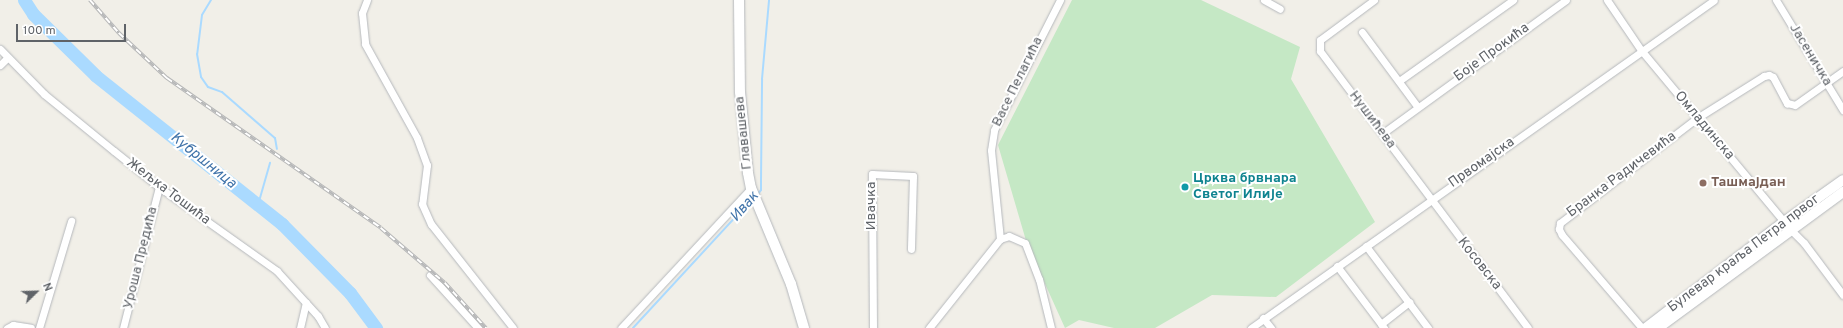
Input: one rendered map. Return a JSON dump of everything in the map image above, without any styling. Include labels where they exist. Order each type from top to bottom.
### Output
[{"type":"main road","name":"Главашева","points":[[739,0],[740,92],[744,146],[752,190],[792,284],[804,328]]},
{"type":"main road","name":"Булевар краља Петра првог","points":[[1658,328],[1843,180]]},
{"type":"main road","name":"Булевар краља Петра првог","points":[[1646,328],[1787,226],[1843,192]]},
{"type":"street","points":[[367,0],[362,13],[366,44],[417,138],[426,165],[422,204],[431,224],[513,328]]},
{"type":"street","name":"Васе Пелагића","points":[[1000,239],[991,150],[994,130],[1060,0]]},
{"type":"street","points":[[1264,0],[1280,9]]},
{"type":"street","name":"Нушићева","points":[[1374,0],[1320,40],[1320,51],[1383,133],[1429,200]]},
{"type":"street","points":[[1399,81],[1513,0]]},
{"type":"street","name":"Боје Прокића","points":[[1383,133],[1417,106],[1566,0]]},
{"type":"street","points":[[1608,0],[1641,50]]},
{"type":"street","name":"Првомајска","points":[[1251,328],[1429,200],[1714,0]]},
{"type":"street","name":"Јасеничка","points":[[1776,0],[1843,110]]},
{"type":"street","points":[[1362,32],[1417,106]]},
{"type":"street","name":"Жељка Тошића","points":[[0,49],[7,58],[44,94],[159,187],[277,271],[306,303],[325,328]]},
{"type":"street","name":"Омладинска","points":[[1641,50],[1787,226],[1804,243],[1843,295]]},
{"type":"street","points":[[0,65],[7,58]]},
{"type":"street","points":[[1697,118],[1769,75],[1790,105],[1794,105],[1843,71]]},
{"type":"street","name":"Бранка Радичевића","points":[[1642,328],[1558,229],[1560,223],[1697,118]]},
{"type":"street","name":"Ивачка","points":[[873,328],[872,174],[913,176],[911,249]]},
{"type":"street","name":"Уроша Предића","points":[[123,328],[159,187]]},
{"type":"street","points":[[621,328],[752,190]]},
{"type":"street","name":"Косовска","points":[[1429,200],[1528,328]]},
{"type":"street","points":[[39,328],[71,221]]},
{"type":"street","points":[[929,328],[1000,239],[1009,236],[1025,243],[1039,279],[1051,328]]},
{"type":"street","points":[[1366,246],[1428,328]]},
{"type":"street","points":[[1337,266],[1382,326],[1409,302]]},
{"type":"street","points":[[430,275],[478,328]]},
{"type":"street","points":[[300,328],[306,303]]},
{"type":"street","points":[[1264,318],[1271,328]]},
{"type":"street","points":[[7,328],[13,325],[31,328]]},
{"type":"green space","points":[[1072,0],[1201,0],[1300,47],[1291,79],[1375,222],[1276,297],[1212,295],[1155,328],[1114,328],[1079,320],[1065,328],[1027,244],[998,145]]},
{"type":"waterway","name":"Кубршница","points":[[24,0],[33,14],[96,76],[282,224],[350,293],[376,328]]},
{"type":"waterway","points":[[211,0],[202,15],[197,54],[201,77],[208,87],[222,92],[275,138],[277,149]]},
{"type":"waterway","name":"Ивак","points":[[757,195],[761,190],[762,79],[769,0]]},
{"type":"waterway","points":[[258,205],[270,163]]},
{"type":"waterway","name":"Ивак","points":[[633,328],[752,199]]},
{"type":"railway","points":[[90,0],[119,33],[167,78],[381,228],[445,283],[486,328]]},
{"type":"place","name":"Ташмајдан","points":[[1703,183]]},
{"type":"place","name":"Црква брвнара Светог Илије","points":[[1185,187]]}]
